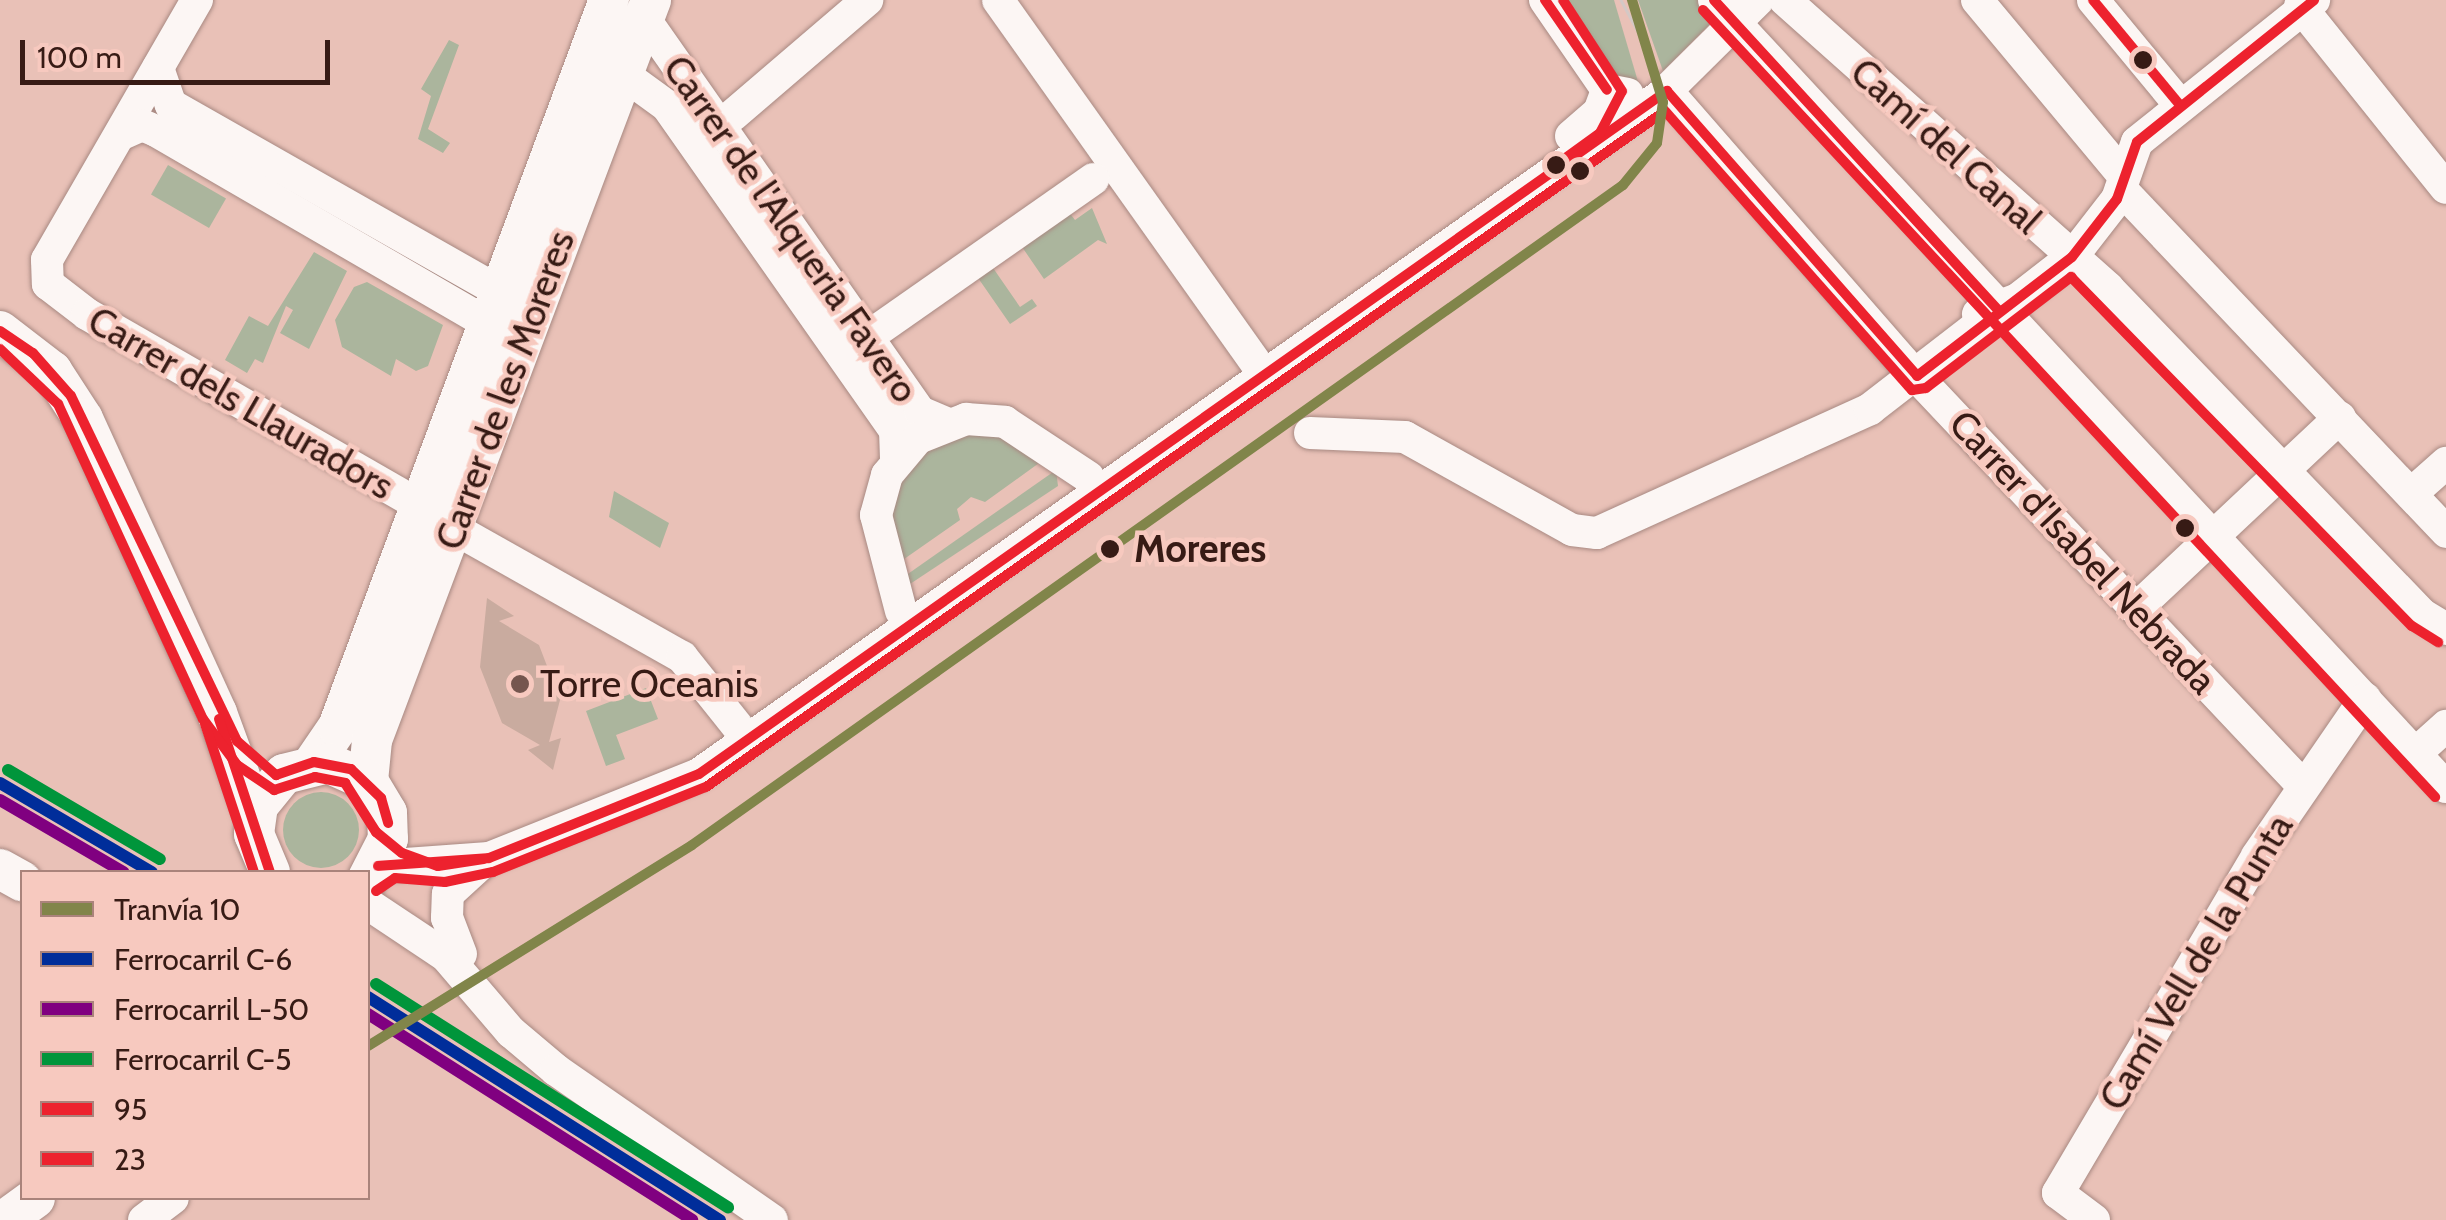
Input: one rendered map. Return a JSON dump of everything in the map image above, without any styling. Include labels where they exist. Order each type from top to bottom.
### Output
[{"type":"main road","name":"Carrer de les Moreres","points":[[255,817],[338,726],[438,518],[624,74],[635,6]]},
{"type":"main road","name":"Carrer de les Moreres","points":[[368,781],[372,740],[496,309],[635,6]]},
{"type":"main road","points":[[0,330],[34,353],[70,396],[217,713],[255,817],[259,856],[269,870]]},
{"type":"main road","points":[[217,713],[257,764],[368,781],[388,822],[372,879]]},
{"type":"main road","points":[[6,1220],[32,1200]]},
{"type":"street","points":[[120,135],[196,0]]},
{"type":"street","points":[[734,116],[867,0]]},
{"type":"street","points":[[998,0],[1254,361]]},
{"type":"street","points":[[1545,0],[1607,90]]},
{"type":"street","points":[[372,879],[489,858],[699,774],[1668,91],[1708,47],[1723,11],[1758,0]]},
{"type":"street","name":"Camí del Canal","points":[[1786,0],[2072,257],[2423,616],[2446,629]]},
{"type":"street","points":[[1977,0],[2121,181],[2446,532]]},
{"type":"street","points":[[2093,0],[2180,105]]},
{"type":"street","points":[[1310,433],[1405,437],[1572,530],[1597,533],[1870,409],[1910,369],[2072,257],[2121,181],[2137,142],[2295,5],[2446,188]]},
{"type":"street","name":"Carrer de l'Alqueria Favero","points":[[635,6],[920,412],[948,424]]},
{"type":"street","points":[[1723,11],[1998,310],[2200,549],[2364,699],[2446,787]]},
{"type":"street","points":[[1607,90],[1653,88],[1708,47]]},
{"type":"street","points":[[158,68],[172,105],[496,309]]},
{"type":"street","name":"Carrer de l'Alqueria Favero","points":[[624,74],[666,106],[896,430],[896,459]]},
{"type":"street","points":[[388,822],[417,844],[458,851],[642,783],[737,726],[1589,123],[1607,90]]},
{"type":"street","name":"Carrer d'Isabel Nebrada","points":[[1668,91],[1910,369],[2138,607],[2302,786]]},
{"type":"street","points":[[120,135],[148,127],[496,309]]},
{"type":"street","name":"Carrer dels Llauradors","points":[[120,135],[47,260],[45,276],[61,298],[682,658],[737,726]]},
{"type":"street","points":[[882,327],[1094,179]]},
{"type":"street","points":[[2138,607],[2340,417]]},
{"type":"street","points":[[901,611],[876,515],[896,459],[948,424],[987,418],[1024,428],[1088,477]]},
{"type":"street","points":[[2411,494],[2446,463]]},
{"type":"street","name":"Camí Vell de la Punta","points":[[2094,1220],[2058,1193],[2302,786],[2364,699]]},
{"type":"street","points":[[2415,754],[2446,726]]},
{"type":"street","points":[[485,1000],[446,918],[448,894],[489,858]]},
{"type":"street","points":[[372,879],[461,954]]},
{"type":"street","points":[[372,879],[556,1070],[772,1220]]},
{"type":"street","points":[[144,1220],[171,1200]]},
{"type":"green space","points":[[1560,0],[1614,0],[1639,85],[1618,80]]},
{"type":"green space","points":[[1638,0],[1707,0],[1710,24],[1663,71]]},
{"type":"green space","points":[[449,40],[459,45],[428,129],[450,143],[443,153],[418,139],[431,96],[421,89]]},
{"type":"green space","points":[[168,165],[226,198],[209,228],[151,194]]},
{"type":"green space","points":[[1092,208],[1107,244],[1098,240],[1044,279],[1020,244],[1068,211],[1075,220]]},
{"type":"green space","points":[[314,252],[347,271],[309,349],[280,333],[293,310],[286,306],[263,363],[255,359],[247,373],[225,360],[249,316],[268,326]]},
{"type":"green space","points":[[991,265],[1020,307],[1032,299],[1037,306],[1010,324],[976,275]]},
{"type":"green space","points":[[367,282],[443,325],[428,366],[416,371],[396,359],[391,376],[342,347],[335,320],[354,287]]},
{"type":"green space","points":[[978,427],[1046,458],[985,502],[971,497],[957,509],[960,520],[897,564],[891,490],[936,439]]},
{"type":"green space","points":[[1056,470],[1058,486],[910,584],[905,576]]},
{"type":"green space","points":[[614,491],[669,523],[660,548],[609,517]]},
{"type":"green space","points":[[646,688],[658,719],[616,735],[625,759],[606,766],[586,711]]},
{"type":"green space","points":[[321,792],[348,803],[359,830],[348,857],[321,868],[294,857],[283,830],[294,803]]},
{"type":"building","name":"Torre Oceanis","points":[[487,598],[514,616],[499,621],[539,645],[560,700],[549,742],[561,738],[553,770],[528,750],[540,745],[502,723],[480,667]]},
{"type":"tram line","points":[[1621,0],[1650,54]]},
{"type":"tram line","name":"10","points":[[370,1045],[692,845],[1623,185],[1657,143],[1663,102],[1632,0]]},
{"type":"rail line","name":"C-5","points":[[8,770],[160,859]]},
{"type":"rail line","name":"C-6","points":[[0,783],[149,870]]},
{"type":"rail line","name":"L-50","points":[[0,800],[120,870]]},
{"type":"rail line","name":"C-5","points":[[376,984],[728,1207]]},
{"type":"rail line","name":"C-6","points":[[370,998],[720,1220]]},
{"type":"rail line","name":"L-50","points":[[370,1015],[692,1220]]},
{"type":"transit line","name":"95","points":[[1545,0],[1607,90]]},
{"type":"transit line","name":"23","points":[[1553,167],[1600,133],[1622,91],[1563,0]]},
{"type":"transit line","name":"95","points":[[1714,0],[1998,310]]},
{"type":"transit line","name":"95","points":[[2093,0],[2180,105]]},
{"type":"transit line","name":"95","points":[[1917,376],[2072,257],[2117,199],[2137,142],[2314,0]]},
{"type":"transit line","name":"23","points":[[1703,10],[2435,797]]},
{"type":"transit line","name":"95","points":[[1667,91],[1917,376]]},
{"type":"transit line","name":"95","points":[[378,866],[489,858],[699,774],[1667,91]]},
{"type":"transit line","name":"23","points":[[376,891],[395,878],[445,882],[493,872],[706,787],[1665,111],[1912,390],[1926,388],[2071,277],[2412,626],[2438,642]]},
{"type":"transit line","name":"95","points":[[0,331],[33,353],[71,396],[237,741],[276,775],[314,762],[351,769],[381,798],[388,823]]},
{"type":"transit line","name":"23","points":[[0,349],[58,404],[203,719],[237,765],[274,790],[315,777],[345,783],[376,832],[402,853],[438,866],[483,859]]},
{"type":"transit line","name":"95","points":[[219,719],[269,870]]},
{"type":"transit line","name":"23","points":[[205,724],[253,870]]},
{"type":"place","name":"Moreres","points":[[1110,549]]},
{"type":"place","name":"Torre Oceanis","points":[[520,684]]}]
